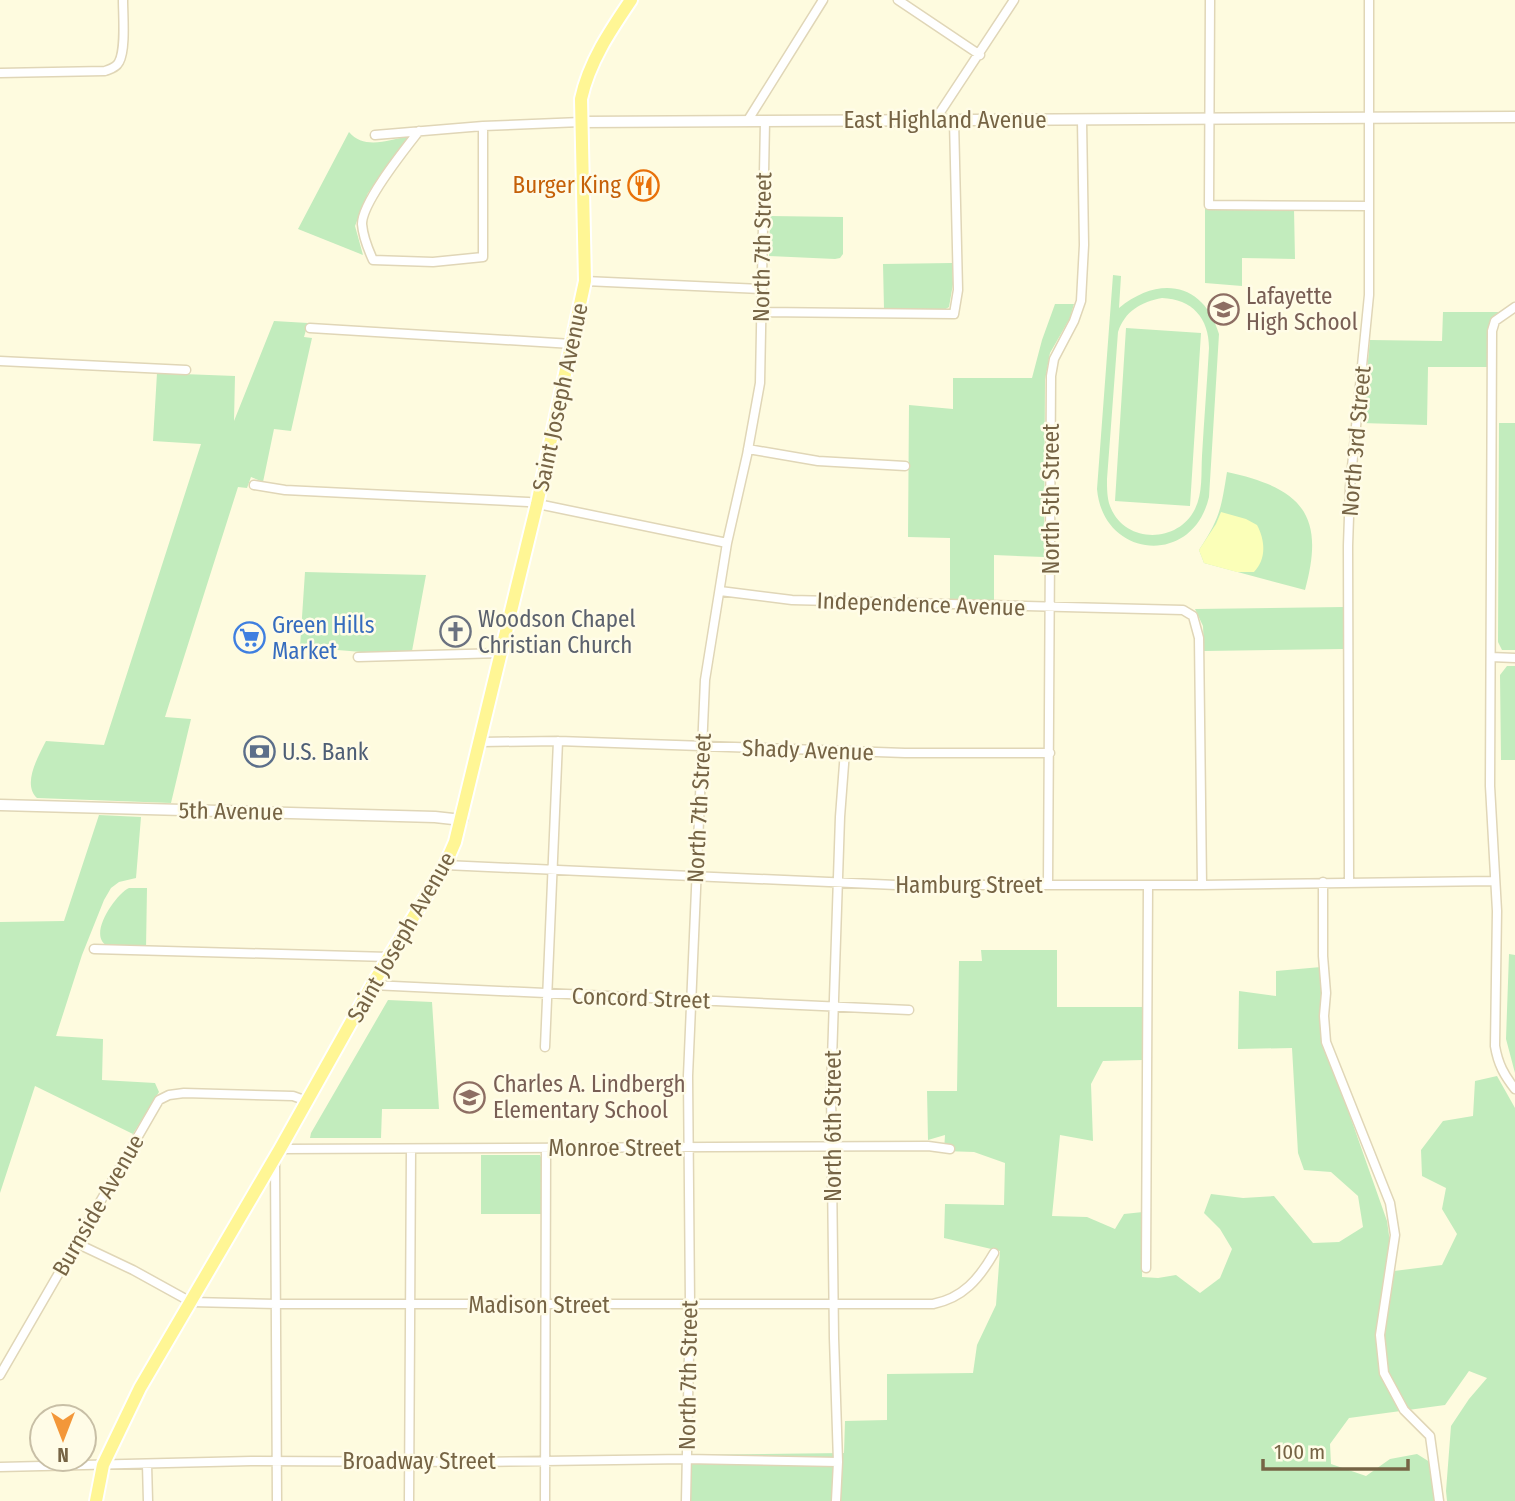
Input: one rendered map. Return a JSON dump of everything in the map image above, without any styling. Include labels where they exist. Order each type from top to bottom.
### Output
[{"type":"main road","name":"Saint Joseph Avenue","points":[[96,1501],[103,1465],[140,1388],[278,1153],[372,985],[445,864],[462,820],[537,504],[585,281],[581,99],[589,70],[631,0]]},
{"type":"street","points":[[0,73],[104,71],[118,63],[122,42],[123,0]]},
{"type":"street","points":[[748,120],[823,0]]},
{"type":"street","points":[[898,0],[980,55]]},
{"type":"street","points":[[935,120],[1014,0]]},
{"type":"street","points":[[1210,0],[1209,205],[1369,206]]},
{"type":"street","name":"North 3rd Street","points":[[1349,882],[1348,546],[1350,486],[1369,295],[1370,0]]},
{"type":"street","name":"East Highland Avenue","points":[[375,135],[483,126],[581,122],[1515,117]]},
{"type":"street","points":[[761,312],[954,314],[958,290],[954,120]]},
{"type":"street","name":"North 5th Street","points":[[1048,885],[1051,753],[1051,376],[1054,359],[1082,302],[1082,120]]},
{"type":"street","name":"North 7th Street","points":[[686,1501],[690,1304],[690,1001],[705,680],[727,542],[760,383],[765,121]]},
{"type":"street","points":[[419,131],[376,191],[362,221],[366,247],[373,260],[433,262],[483,257],[483,126]]},
{"type":"street","points":[[585,281],[761,289]]},
{"type":"street","points":[[1515,307],[1495,321],[1492,331],[1490,786],[1497,911],[1495,1046],[1503,1073],[1515,1089]]},
{"type":"street","points":[[310,328],[572,344]]},
{"type":"street","points":[[0,361],[186,370]]},
{"type":"street","points":[[748,449],[818,461],[905,466]]},
{"type":"street","points":[[254,485],[285,490],[537,504],[727,542]]},
{"type":"street","name":"Independence Avenue","points":[[720,592],[792,600],[1183,610],[1193,616],[1197,625],[1202,885]]},
{"type":"street","points":[[358,657],[502,653]]},
{"type":"street","points":[[1491,657],[1515,657]]},
{"type":"street","points":[[545,1047],[558,741]]},
{"type":"street","name":"Shady Avenue","points":[[481,742],[558,741],[905,753],[1051,753]]},
{"type":"street","name":"North 6th Street","points":[[836,1501],[838,1462],[831,1090],[845,751]]},
{"type":"street","name":"5th Avenue","points":[[0,805],[435,817],[462,820]]},
{"type":"street","name":"Hamburg Street","points":[[445,864],[896,885],[1494,881]]},
{"type":"street","points":[[1323,883],[1326,1042],[1390,1203],[1395,1235],[1380,1335],[1384,1373],[1404,1410],[1430,1436],[1438,1501]]},
{"type":"street","points":[[1146,1268],[1148,885]]},
{"type":"street","points":[[94,949],[389,957]]},
{"type":"street","name":"Concord Street","points":[[372,985],[909,1010]]},
{"type":"street","name":"Burnside Avenue","points":[[0,1375],[159,1100],[169,1095],[184,1093],[293,1096],[307,1101]]},
{"type":"street","name":"Monroe Street","points":[[278,1153],[689,1147],[928,1146],[950,1149]]},
{"type":"street","points":[[545,1501],[546,1148]]},
{"type":"street","points":[[409,1501],[411,1149]]},
{"type":"street","points":[[277,1501],[278,1153]]},
{"type":"street","name":"Madison Street","points":[[76,1243],[191,1302],[276,1304],[933,1304],[950,1301],[966,1289],[986,1267],[994,1253]]},
{"type":"street","name":"Broadway Street","points":[[0,1467],[276,1461],[545,1462],[686,1459],[838,1462]]},
{"type":"street","points":[[147,1464],[148,1501]]},
{"type":"shaded area","points":[[349,132],[355,138],[369,142],[409,136],[368,193],[355,226],[363,255],[298,229]]},
{"type":"shaded area","points":[[1205,209],[1294,209],[1295,259],[1242,258],[1242,286],[1205,283]]},
{"type":"shaded area","points":[[770,216],[843,217],[843,254],[835,259],[769,256]]},
{"type":"shaded area","points":[[952,263],[953,284],[949,307],[944,310],[884,309],[883,264]]},
{"type":"shaded area","points":[[1113,275],[1121,276],[1119,308],[1149,291],[1164,288],[1191,294],[1212,316],[1219,334],[1209,497],[1200,520],[1186,535],[1168,544],[1149,546],[1131,541],[1115,530],[1103,512],[1097,489]],"holes":[[[1162,298],[1173,299],[1197,312],[1208,337],[1201,483],[1198,503],[1187,520],[1177,529],[1151,535],[1127,527],[1117,518],[1108,500],[1107,479],[1118,332],[1129,313],[1141,305]]]},
{"type":"shaded area","points":[[1055,304],[1074,304],[1070,318],[1050,353],[1045,380],[1044,557],[994,555],[994,602],[950,600],[950,538],[908,537],[909,405],[953,409],[953,378],[1032,378]]},
{"type":"shaded area","points":[[1443,312],[1499,312],[1489,331],[1488,367],[1428,367],[1427,425],[1362,423],[1370,340],[1442,341]]},
{"type":"shaded area","points":[[274,321],[308,323],[304,337],[312,338],[291,431],[274,429],[263,482],[251,477],[247,488],[238,487],[165,717],[191,719],[171,803],[37,798],[33,792],[31,778],[46,741],[104,745],[201,444],[153,441],[157,373],[235,376],[234,421]]},
{"type":"shaded area","points":[[1126,328],[1201,333],[1190,506],[1115,501]]},
{"type":"shaded area","points":[[1499,423],[1515,423],[1515,650],[1502,650],[1498,642]]},
{"type":"shaded area","points":[[1227,472],[1273,487],[1290,496],[1302,508],[1309,523],[1312,542],[1311,564],[1305,590],[1204,563],[1199,550],[1219,513]]},
{"type":"shaded area","points":[[305,572],[426,575],[412,651],[362,652],[300,647]]},
{"type":"shaded area","points":[[1344,607],[1344,649],[1204,651],[1203,626],[1195,609]]},
{"type":"shaded area","points":[[1507,666],[1515,666],[1515,760],[1501,760],[1500,675]]},
{"type":"shaded area","points":[[99,815],[141,817],[136,878],[119,882],[111,888],[104,900],[82,955],[56,1036],[103,1039],[102,1080],[155,1083],[159,1092],[133,1134],[35,1086],[0,1193],[0,922],[64,921]]},
{"type":"shaded area","points":[[129,888],[147,888],[146,949],[115,948],[101,940],[100,932],[106,915],[117,898]]},
{"type":"shaded area","points":[[981,950],[1057,950],[1057,1007],[1143,1007],[1143,1060],[1103,1061],[1091,1084],[1093,1141],[1060,1135],[1052,1216],[1087,1217],[1115,1229],[1124,1214],[1143,1212],[1142,1277],[1176,1275],[1200,1293],[1220,1278],[1232,1249],[1220,1229],[1204,1213],[1211,1194],[1243,1198],[1274,1196],[1313,1243],[1339,1242],[1363,1227],[1358,1196],[1331,1172],[1304,1170],[1298,1153],[1292,1048],[1238,1049],[1239,991],[1276,996],[1276,971],[1321,967],[1331,1062],[1387,1221],[1394,1271],[1442,1265],[1457,1234],[1442,1209],[1446,1188],[1422,1176],[1421,1150],[1443,1121],[1473,1116],[1475,1081],[1497,1076],[1515,1108],[1515,1501],[1447,1501],[1451,1426],[1487,1378],[1469,1371],[1445,1405],[1349,1418],[1330,1444],[1331,1464],[1366,1476],[1390,1459],[1417,1454],[1433,1464],[1435,1501],[683,1501],[683,1455],[844,1453],[845,1421],[887,1420],[887,1374],[973,1373],[977,1345],[996,1305],[1000,1251],[944,1238],[945,1204],[1004,1205],[1005,1163],[974,1152],[944,1151],[945,1135],[928,1140],[927,1091],[957,1091],[959,961],[982,961]]},
{"type":"shaded area","points":[[1509,954],[1515,955],[1515,1073],[1506,1039]]},
{"type":"shaded area","points":[[388,1000],[432,1002],[439,1109],[382,1109],[381,1138],[310,1138],[311,1133]]},
{"type":"shaded area","points":[[481,1155],[540,1155],[542,1214],[481,1214]]},
{"type":"sand","points":[[1221,512],[1257,525],[1262,537],[1263,555],[1254,572],[1237,572],[1204,563],[1199,550]]},
{"type":"place","name":"Burger King","points":[[644,185]]},
{"type":"place","name":"Lafayette High School","points":[[1223,309]]},
{"type":"place","name":"Woodson Chapel Christian Church","points":[[455,632]]},
{"type":"place","name":"Green Hills Market","points":[[249,638]]},
{"type":"place","name":"U.S. Bank","points":[[259,752]]},
{"type":"place","name":"Charles A. Lindbergh Elementary School","points":[[470,1097]]}]
